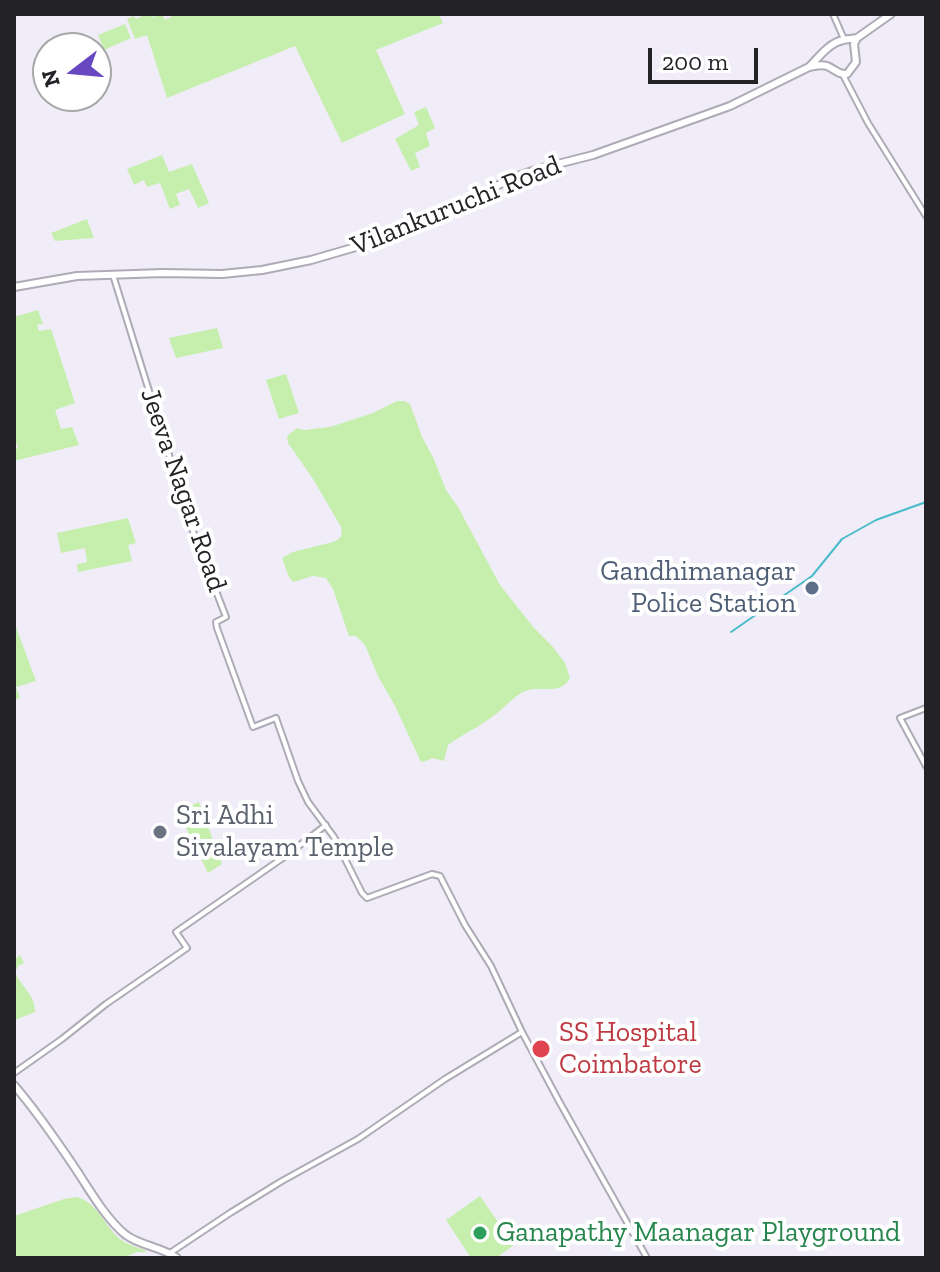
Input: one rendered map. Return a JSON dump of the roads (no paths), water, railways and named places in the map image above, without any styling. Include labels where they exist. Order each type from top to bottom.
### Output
[{"type":"main road","points":[[809,67],[823,65],[847,74],[856,62],[854,44],[857,38],[891,14]]},
{"type":"main road","points":[[844,39],[857,38]]},
{"type":"main road","name":"Vilankuruchi Road","points":[[14,287],[77,276],[222,274],[262,270],[360,246],[407,229],[515,177],[593,155],[730,106],[809,67],[825,50],[844,39]]},
{"type":"main road","points":[[14,1085],[43,1121],[97,1203],[126,1235],[177,1258]]},
{"type":"street","points":[[833,14],[844,39]]},
{"type":"street","points":[[843,75],[868,123],[926,216]]},
{"type":"street","name":"Jeeva Nagar Road","points":[[113,275],[191,526],[226,617],[216,622],[217,628],[253,727],[276,718],[308,802],[326,825],[367,898],[432,874],[440,876],[647,1258]]},
{"type":"street","points":[[926,708],[900,718],[926,766]]},
{"type":"street","points":[[14,1073],[187,948],[176,932],[326,825]]},
{"type":"street","points":[[170,1253],[230,1213],[360,1138],[445,1079],[522,1032]]},
{"type":"waterway","points":[[731,632],[812,576],[842,539],[876,520],[926,502]]},
{"type":"place","name":"Gandhimanagar Police Station","points":[[812,588]]},
{"type":"place","name":"Sri Adhi Sivalayam Temple","points":[[160,832]]},
{"type":"place","name":"SS Hospital Coimbatore","points":[[541,1049]]},
{"type":"place","name":"Ganapathy Maanagar Playground","points":[[480,1233]]}]
